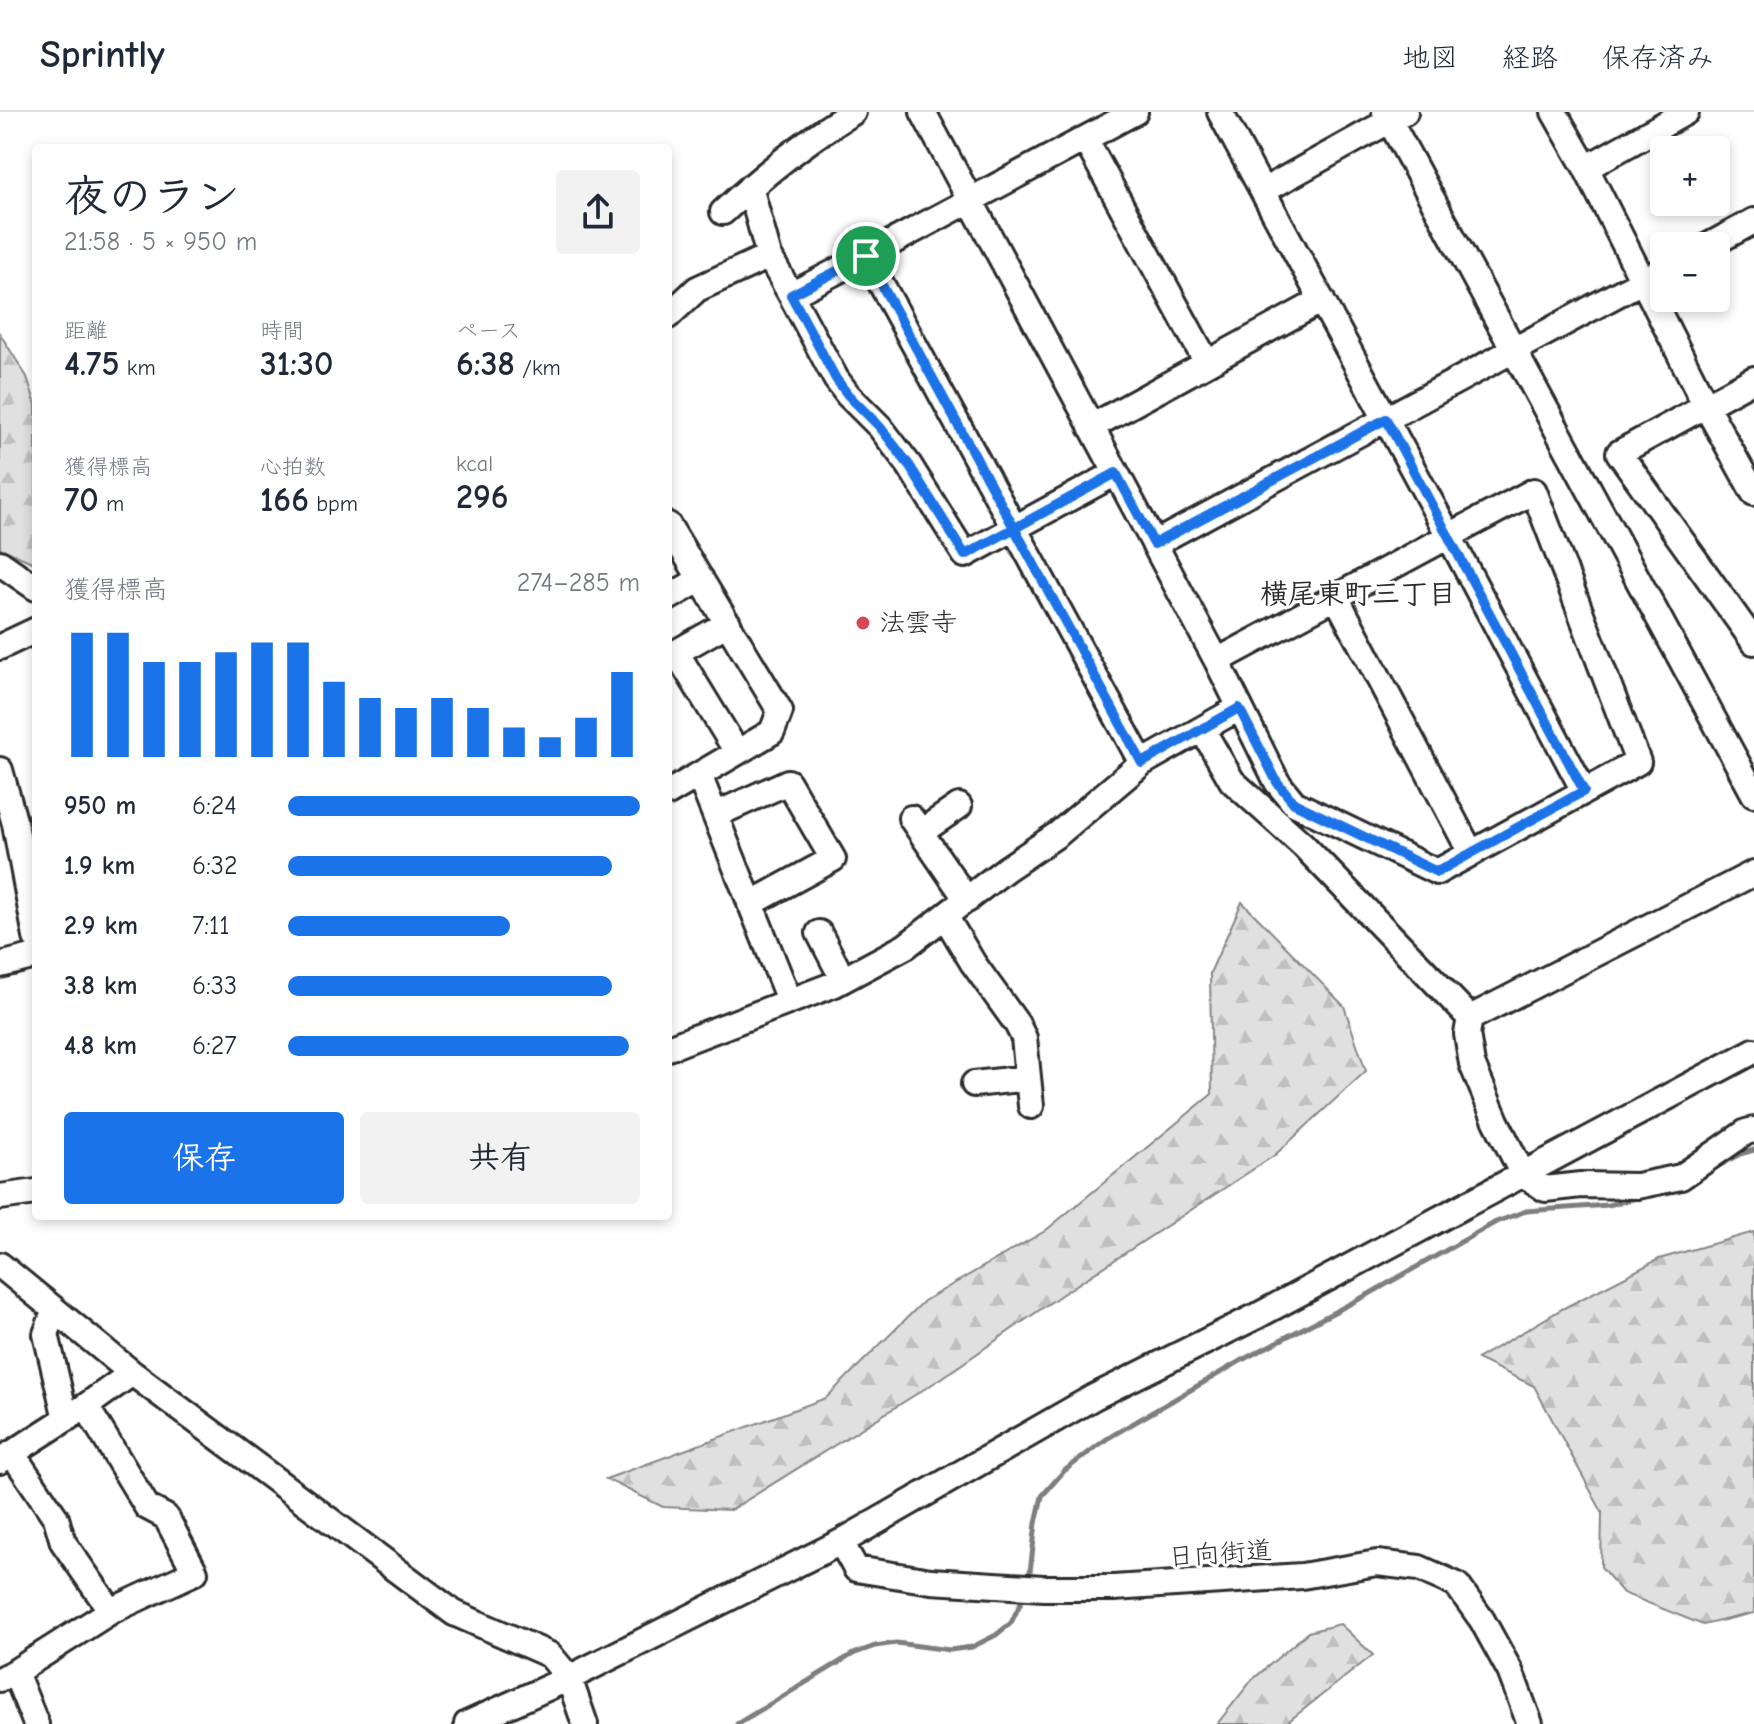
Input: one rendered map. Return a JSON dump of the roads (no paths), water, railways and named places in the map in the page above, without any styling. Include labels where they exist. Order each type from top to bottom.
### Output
[{"type":"street","points":[[723,212],[823,130],[853,112]]},
{"type":"street","points":[[923,112],[1217,661],[1277,782],[1294,803],[1437,872],[1638,762],[1534,491],[1217,661]]},
{"type":"street","points":[[791,295],[1135,112]]},
{"type":"street","points":[[1220,112],[1584,791]]},
{"type":"street","points":[[1554,112],[1650,269]]},
{"type":"street","points":[[1586,168],[1686,112]]},
{"type":"street","points":[[1263,191],[1393,115],[1754,794]]},
{"type":"street","points":[[1085,139],[1207,363]]},
{"type":"street","points":[[750,187],[769,256],[836,379],[880,427],[909,465],[965,555],[1116,473]]},
{"type":"street","points":[[1730,234],[1754,221]]},
{"type":"street","points":[[672,312],[697,289],[769,256]]},
{"type":"street","points":[[866,256],[1142,763]]},
{"type":"street","points":[[1154,544],[1650,277]]},
{"type":"street","points":[[1091,427],[1322,300]]},
{"type":"street","points":[[1669,312],[1706,406],[1754,493]]},
{"type":"street","points":[[1754,379],[1619,453],[1754,642]]},
{"type":"street","points":[[672,536],[780,711],[772,732],[672,791]]},
{"type":"street","points":[[0,563],[32,585]]},
{"type":"street","points":[[672,596],[701,579]]},
{"type":"street","points":[[1336,597],[1471,853]]},
{"type":"street","points":[[728,623],[672,654],[737,752]]},
{"type":"street","points":[[0,647],[32,632]]},
{"type":"street","points":[[787,997],[835,984],[894,953],[1058,834],[1142,763],[1239,708]]},
{"type":"street","points":[[1202,729],[1232,781],[1303,845],[1470,1018]]},
{"type":"street","points":[[0,770],[25,822],[32,895]]},
{"type":"street","points":[[699,775],[787,997]]},
{"type":"street","points":[[715,815],[788,782],[833,859],[750,904]]},
{"type":"street","points":[[959,806],[916,825],[967,900]]},
{"type":"street","points":[[1470,1018],[1754,873]]},
{"type":"street","points":[[945,916],[1024,1038],[1031,1106]]},
{"type":"street","points":[[819,933],[836,966]]},
{"type":"street","points":[[672,1047],[717,1031],[787,997],[869,949]]},
{"type":"street","points":[[0,965],[32,957]]},
{"type":"street","points":[[1470,1018],[1467,1034],[1472,1064],[1522,1173],[1545,1189],[1581,1185],[1637,1186],[1681,1177],[1746,1132],[1754,1130]]},
{"type":"street","points":[[467,1724],[569,1678],[841,1542],[1094,1397],[1259,1315],[1754,1051]]},
{"type":"street","points":[[974,1084],[1028,1078]]},
{"type":"street","points":[[3,1188],[32,1192]]},
{"type":"street","points":[[0,1265],[132,1373],[454,1613],[550,1655],[569,1678],[585,1724]]},
{"type":"street","points":[[36,1724],[8,1676],[111,1611],[195,1572],[166,1517],[147,1507],[76,1413],[46,1334],[55,1310]]},
{"type":"street","points":[[111,1611],[63,1542],[56,1518],[6,1457],[132,1373]]},
{"type":"street","name":"日向街道","points":[[841,1542],[856,1569],[931,1581],[1044,1588],[1194,1585],[1302,1576],[1377,1563],[1419,1568],[1457,1585],[1474,1608],[1510,1671],[1530,1724]]},
{"type":"waterway","points":[[1714,1168],[1754,1150]]},
{"type":"waterway","points":[[1029,1580],[1042,1496],[1064,1471],[1108,1438],[1242,1360],[1369,1294],[1496,1222],[1526,1211],[1608,1205],[1653,1194]]},
{"type":"waterway","points":[[737,1724],[853,1654],[875,1646],[896,1643],[950,1650],[972,1647],[1011,1623],[1021,1602]]},
{"type":"place","name":"法雲寺","points":[[863,623]]},
{"type":"district","name":"横尾東町三丁目","points":[[1358,594]]}]
